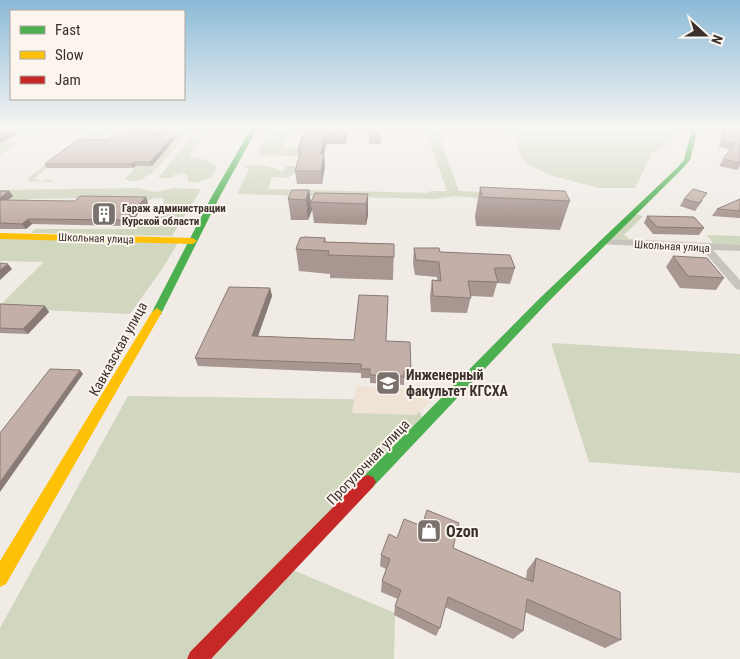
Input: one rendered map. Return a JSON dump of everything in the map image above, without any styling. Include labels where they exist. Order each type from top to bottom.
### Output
[{"type":"street","name":"Кавказская улица","points":[[0,578],[147,331],[237,160]]},
{"type":"street","name":"Прогулочная улица","points":[[197,659],[544,300],[603,242],[639,210],[687,160]]},
{"type":"street","name":"Школьная улица","points":[[0,236],[193,241]]},
{"type":"street","name":"Школьная улица","points":[[603,242],[740,248]]},
{"type":"street","points":[[706,247],[740,287]]},
{"type":"green space","points":[[52,160],[62,160],[34,179],[41,181],[54,179],[50,182],[29,181],[28,178]]},
{"type":"green space","points":[[142,160],[165,160],[151,174],[142,179],[133,181],[125,179]]},
{"type":"green space","points":[[173,160],[204,160],[217,167],[211,178],[195,183],[188,181],[187,175],[183,173],[174,175],[172,178],[158,178]]},
{"type":"green space","points":[[436,160],[448,160],[459,191],[481,192],[479,198],[454,196],[434,199],[237,194],[249,169],[244,167],[255,165],[283,172],[286,166],[297,166],[295,173],[288,178],[272,177],[268,189],[428,193],[431,191],[447,191]]},
{"type":"green space","points":[[524,160],[649,160],[635,188],[599,188],[549,175],[526,163]]},
{"type":"green space","points":[[137,188],[155,192],[173,188],[199,189],[200,191],[172,236],[31,233],[35,229],[135,229],[141,223],[152,218],[164,203],[163,198],[154,198],[145,202],[83,198],[30,199],[12,206],[0,196],[0,190]]},
{"type":"green space","points":[[632,213],[643,216],[624,235],[629,239],[713,243],[707,235],[740,236],[740,248],[603,239]]},
{"type":"green space","points":[[0,236],[179,241],[130,314],[0,308],[0,305],[44,262],[0,261]]},
{"type":"green space","points":[[551,343],[740,354],[740,473],[589,462]]},
{"type":"green space","points":[[128,396],[403,400],[419,408],[422,418],[186,659],[0,659],[0,628]]},
{"type":"green space","points":[[293,570],[395,613],[394,659],[209,659]]},
{"type":"shaded area","points":[[356,386],[425,389],[432,400],[416,415],[352,413]]},
{"type":"building","points":[[51,160],[152,160],[150,162],[134,162],[132,164],[45,164]]},
{"type":"building","points":[[298,160],[323,160],[321,171],[295,171]]},
{"type":"building","points":[[726,160],[740,160],[740,163]]},
{"type":"building","points":[[480,187],[565,191],[570,201],[482,197]]},
{"type":"building","points":[[693,189],[707,193],[699,203],[684,199]]},
{"type":"building","points":[[292,190],[309,190],[306,200],[288,199]]},
{"type":"building","points":[[0,191],[9,191],[0,198]]},
{"type":"building","points":[[315,193],[368,194],[366,204],[311,202]]},
{"type":"building","points":[[80,196],[146,197],[124,220],[28,219],[22,224],[0,223],[0,200],[75,201]]},
{"type":"building","points":[[740,199],[740,211],[717,209]]},
{"type":"building","points":[[647,216],[694,217],[704,228],[657,227]]},
{"type":"building","points":[[300,238],[325,238],[324,242],[394,244],[394,257],[328,255],[329,251],[296,249]]},
{"type":"building","points":[[414,248],[439,248],[440,252],[510,255],[515,268],[494,268],[498,282],[468,281],[471,298],[433,296],[432,280],[441,281],[439,262],[416,260]]},
{"type":"building","points":[[673,256],[707,258],[724,278],[688,276]]},
{"type":"building","points":[[0,263],[8,264],[0,270]]},
{"type":"building","points":[[229,287],[270,288],[252,336],[354,340],[359,295],[388,296],[386,341],[410,342],[411,371],[404,371],[404,376],[370,375],[370,369],[361,369],[361,364],[195,358]]},
{"type":"building","points":[[0,304],[45,306],[23,329],[0,328]]},
{"type":"building","points":[[50,369],[80,370],[0,482],[0,433]]},
{"type":"building","points":[[427,510],[459,523],[453,548],[533,582],[536,558],[620,592],[621,640],[527,599],[523,631],[448,597],[440,628],[395,606],[401,590],[382,581],[390,559],[381,555],[389,534],[397,538],[404,519],[422,526]]},
{"type":"traffic: fast","points":[[157,312],[237,160]]},
{"type":"traffic: fast","points":[[368,482],[544,300],[687,160]]},
{"type":"traffic: slow","points":[[0,236],[193,241]]},
{"type":"traffic: slow","points":[[0,578],[157,312]]},
{"type":"traffic: jam","points":[[197,659],[368,482]]},
{"type":"place","name":"Гараж администрации Курской области","points":[[104,214]]},
{"type":"place","name":"Инженерный факультет КГСХА","points":[[388,383]]},
{"type":"place","name":"Ozon","points":[[429,531]]}]
